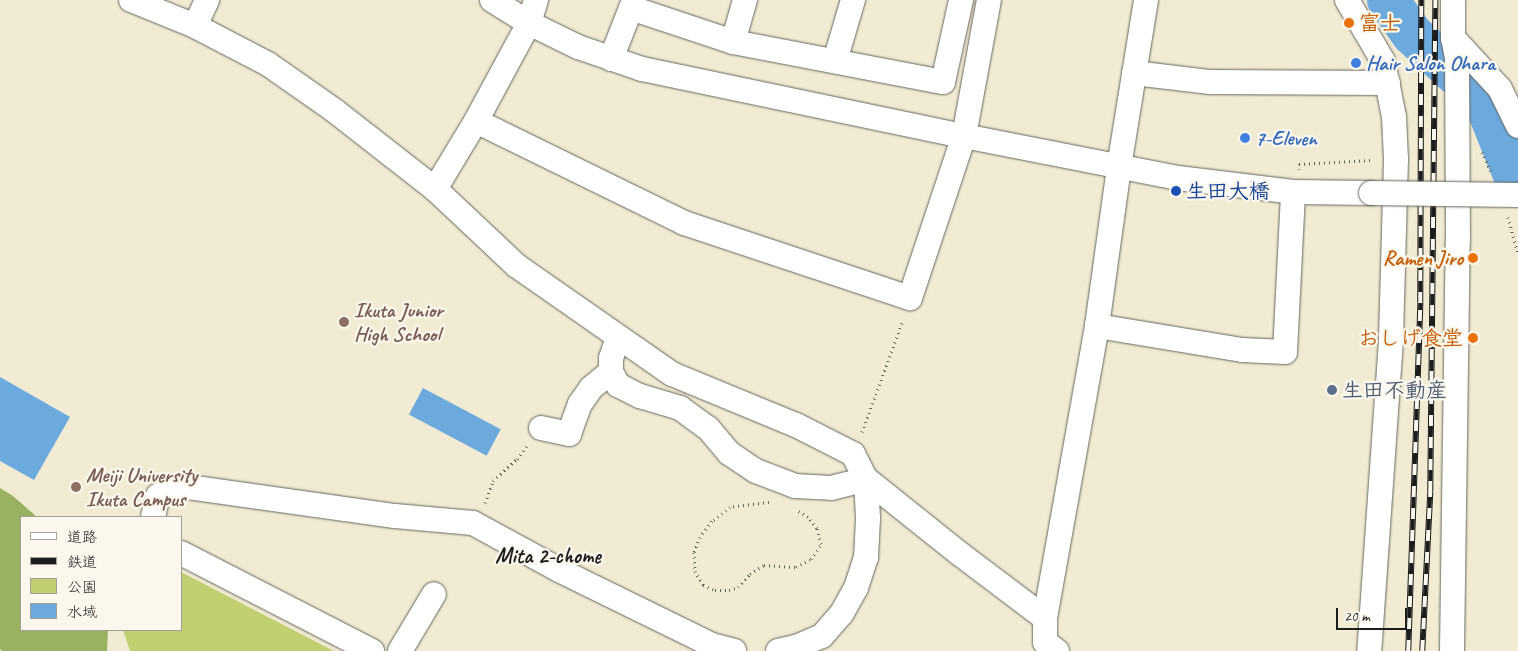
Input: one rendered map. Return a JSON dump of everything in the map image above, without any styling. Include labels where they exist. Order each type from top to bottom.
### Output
[{"type":"street","points":[[131,0],[194,26],[268,64],[335,111],[435,189],[517,266],[672,374],[796,425],[853,454],[866,478],[960,554],[1045,618]]},
{"type":"street","points":[[194,26],[207,0]]},
{"type":"street","points":[[492,0],[529,23],[578,47],[642,69],[1119,167],[1178,178],[1293,192],[1518,196]]},
{"type":"street","points":[[435,189],[476,121],[529,23],[536,0]]},
{"type":"street","points":[[733,42],[745,0]]},
{"type":"street","points":[[835,61],[854,0]]},
{"type":"street","points":[[611,59],[632,4],[733,42],[942,82],[961,0]]},
{"type":"street","points":[[476,121],[684,223],[910,298],[964,136],[988,0]]},
{"type":"street","points":[[1057,651],[1045,642],[1045,618],[1097,326],[1119,167],[1146,0]]},
{"type":"street","points":[[1347,0],[1383,61],[1394,117],[1396,158],[1391,340],[1369,651]]},
{"type":"street","points":[[1452,651],[1458,259],[1453,0]]},
{"type":"street","points":[[1455,48],[1480,67],[1500,89],[1518,125]]},
{"type":"street","points":[[1134,73],[1210,82],[1388,83]]},
{"type":"street","points":[[1097,326],[1242,350],[1285,352],[1293,192]]},
{"type":"street","points":[[618,337],[611,358],[611,372],[618,385],[640,396],[680,408],[708,428],[729,453],[756,471],[795,486],[831,488],[866,478]]},
{"type":"street","points":[[541,428],[569,434],[580,404],[591,388],[611,372]]},
{"type":"street","points":[[778,651],[796,647],[822,636],[842,613],[856,588],[866,558],[868,518],[866,478]]},
{"type":"street","points":[[152,516],[158,496],[174,489],[188,487],[395,516],[473,522],[577,579],[712,645],[734,651]]},
{"type":"street","points":[[182,554],[372,651]]},
{"type":"street","points":[[400,651],[434,594]]},
{"type":"path","points":[[1299,164],[1396,158]]},
{"type":"path","points":[[853,454],[874,406],[910,298]]},
{"type":"path","points":[[492,507],[484,502],[492,481],[517,459],[541,428]]},
{"type":"path","points":[[771,502],[730,507],[712,522],[700,537],[694,552],[695,570],[703,585],[714,590],[729,590],[738,587],[750,574],[764,565],[796,567],[812,559],[820,544],[817,528],[808,517],[790,506],[795,486]]},
{"type":"green space","points":[[0,488],[13,496],[36,516],[20,516],[20,631],[108,631],[107,651],[2,651],[0,649]]},
{"type":"green space","points":[[182,573],[334,651],[130,651],[123,631],[182,631]]},
{"type":"water","points":[[0,377],[70,417],[34,480],[0,461]]},
{"type":"water","points":[[423,388],[501,429],[487,456],[409,414]]},
{"type":"waterway","points":[[1388,0],[1412,34],[1484,100],[1518,185]]},
{"type":"railway","points":[[1408,651],[1420,303],[1421,0]]},
{"type":"railway","points":[[1422,651],[1430,492],[1435,0]]},
{"type":"place","name":"富士","points":[[1349,23]]},
{"type":"place","name":"Hair Salon Ohara","points":[[1356,63]]},
{"type":"place","name":"7-Eleven","points":[[1245,138]]},
{"type":"place","name":"生田大橋","points":[[1176,191]]},
{"type":"place","name":"Ramen Jiro","points":[[1473,258]]},
{"type":"place","name":"Ikuta Junior High School","points":[[344,322]]},
{"type":"place","name":"おしげ食堂","points":[[1473,338]]},
{"type":"place","name":"生田不動産","points":[[1332,390]]},
{"type":"place","name":"Meiji University Ikuta Campus","points":[[76,487]]},
{"type":"district","name":"Mita 2-chome","points":[[548,557]]}]
